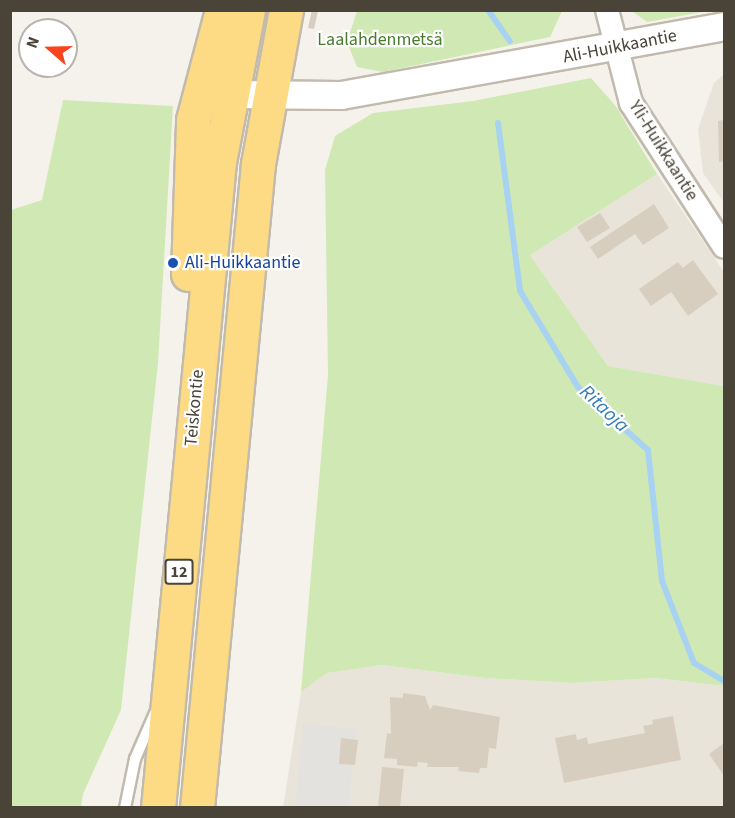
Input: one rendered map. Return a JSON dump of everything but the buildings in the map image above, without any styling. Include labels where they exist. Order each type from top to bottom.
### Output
[{"type":"highway","name":"12","points":[[201,336],[189,304],[189,159],[193,120],[222,10]]},
{"type":"highway","name":"Teiskontie","points":[[158,807],[201,336],[229,94],[248,10]]},
{"type":"highway","name":"12","points":[[197,807],[267,97],[286,10]]},
{"type":"street","name":"Yli-Huikkaantie","points":[[607,10],[614,49],[631,104],[724,248]]},
{"type":"street","name":"Ali-Huikkaantie","points":[[229,94],[267,97],[341,95],[614,49],[724,26]]},
{"type":"lane","points":[[125,807],[135,759],[169,686]]},
{"type":"shaded area","points":[[724,74],[724,203],[703,173],[698,129],[714,83]]},
{"type":"shaded area","points":[[653,168],[724,272],[724,386],[608,366],[530,255]]},
{"type":"shaded area","points":[[382,665],[485,678],[572,683],[655,678],[724,686],[724,807],[283,808],[301,692],[327,673]]},
{"type":"shaded area","points":[[303,724],[357,729],[348,807],[295,808]]},
{"type":"green space","name":"Laalahdenmetsä","points":[[357,10],[562,11],[550,37],[383,72],[357,67],[347,42]]},
{"type":"green space","points":[[632,11],[708,11],[647,22]]},
{"type":"green space","points":[[591,78],[615,105],[657,174],[530,255],[608,366],[724,386],[724,686],[655,678],[572,683],[485,678],[382,665],[327,673],[301,692],[328,375],[325,170],[335,136],[373,113],[473,101]]},
{"type":"green space","points":[[63,100],[173,106],[158,363],[121,710],[83,794],[81,807],[11,807],[11,210],[42,200]]},
{"type":"waterway","points":[[488,10],[510,41]]},
{"type":"waterway","name":"Ritaoja","points":[[498,123],[520,291],[578,387],[648,450],[662,581],[694,663],[724,681]]},
{"type":"place","name":"Ali-Huikkaantie","points":[[173,263]]}]
